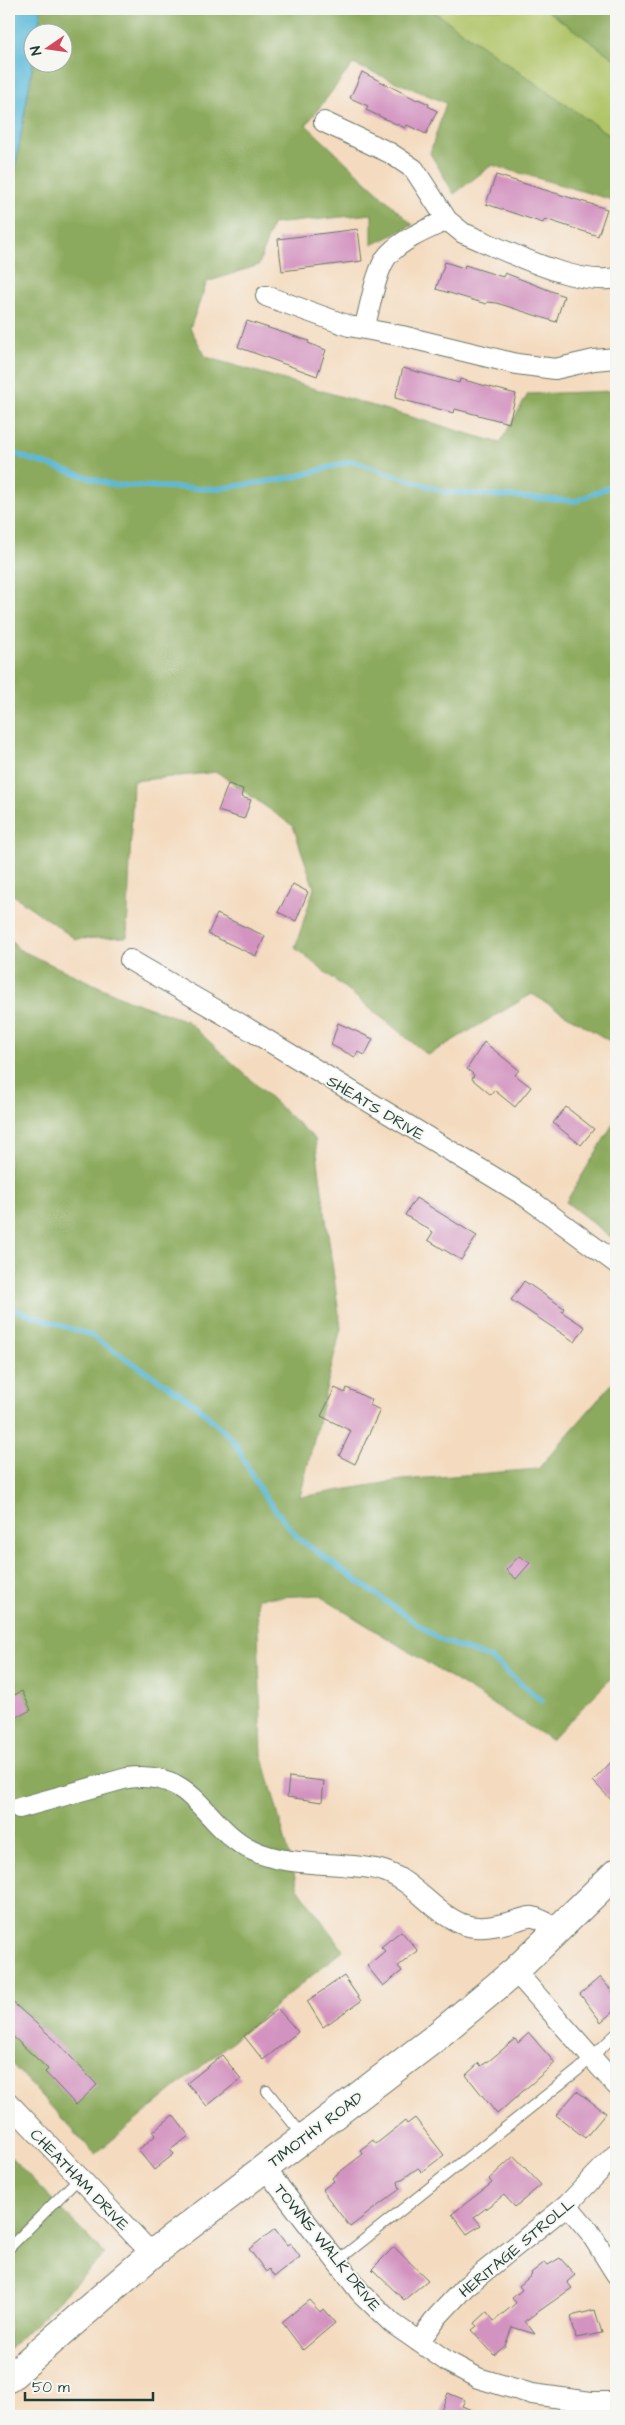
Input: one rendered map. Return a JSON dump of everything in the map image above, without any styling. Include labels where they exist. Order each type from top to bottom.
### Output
[{"type":"main road","name":"TIMOTHY ROAD","points":[[9,2378],[152,2254],[431,2041],[515,1971],[560,1930],[616,1873]]},
{"type":"street","points":[[324,122],[390,153],[414,169],[447,220],[463,233],[583,279],[605,281],[616,278]]},
{"type":"street","points":[[364,329],[382,266],[390,253],[421,233],[447,220]]},
{"type":"street","points":[[266,296],[349,326],[517,364],[555,369],[594,360],[616,358]]},
{"type":"street","name":"SHEATS DRIVE","points":[[130,960],[525,1196],[616,1263]]},
{"type":"street","points":[[19,1808],[127,1778],[142,1776],[158,1778],[177,1785],[196,1798],[235,1840],[264,1855],[380,1870],[404,1882],[462,1924],[492,1927],[531,1916],[560,1930]]},
{"type":"street","points":[[515,1971],[590,2058],[616,2085]]},
{"type":"street","name":"CHEATHAM DRIVE","points":[[9,2104],[152,2254]]},
{"type":"street","name":"HERITAGE STROLL","points":[[419,2342],[437,2317],[465,2287],[568,2205],[616,2154]]},
{"type":"street","name":"TOWNS WALK DRIVE","points":[[264,2167],[336,2262],[378,2310],[448,2362],[478,2378],[514,2389],[563,2400],[616,2402]]},
{"type":"street","points":[[568,2205],[589,2231],[616,2274]]},
{"type":"lane","points":[[336,2262],[590,2058],[616,2034]]},
{"type":"lane","points":[[268,2092],[304,2137]]},
{"type":"lane","points":[[9,2248],[79,2178]]},
{"type":"green space","points":[[41,9],[430,9],[616,140],[616,201],[492,165],[454,194],[430,153],[446,103],[353,64],[306,125],[413,225],[372,245],[372,214],[272,224],[259,265],[207,282],[190,328],[206,357],[500,443],[528,394],[616,391],[616,1045],[532,994],[428,1055],[295,948],[314,888],[293,826],[217,772],[133,781],[127,937],[75,939],[9,892],[9,205],[31,72],[72,72],[72,22],[39,22]]},
{"type":"green space","points":[[430,9],[545,9],[616,60],[616,140]]},
{"type":"green space","points":[[545,9],[616,9],[616,60]]},
{"type":"green space","points":[[9,936],[18,949],[128,1000],[187,1021],[315,1139],[341,1328],[300,1497],[402,1480],[538,1469],[616,1379],[616,1673],[551,1740],[318,1595],[257,1598],[262,1754],[298,1888],[343,1950],[95,2154],[9,2061]]},
{"type":"green space","points":[[616,1119],[616,1241],[566,1202]]},
{"type":"green space","points":[[9,2155],[105,2254],[9,2350]]},
{"type":"water","points":[[9,9],[41,9],[39,22],[22,22],[22,72],[31,72],[9,205]]},
{"type":"building","points":[[362,72],[417,100],[429,104],[428,106],[437,111],[426,134],[407,125],[405,128],[366,110],[368,106],[350,98]]},
{"type":"building","points":[[496,175],[607,209],[598,236],[545,219],[543,223],[486,204]]},
{"type":"building","points":[[358,229],[362,261],[282,271],[278,239]]},
{"type":"building","points":[[445,262],[464,268],[465,265],[503,277],[505,273],[564,296],[556,322],[497,303],[487,302],[486,304],[436,289]]},
{"type":"building","points":[[247,321],[309,341],[308,343],[326,350],[317,376],[238,347]]},
{"type":"building","points":[[403,368],[459,383],[460,379],[516,394],[509,423],[455,409],[454,413],[395,398]]},
{"type":"building","points":[[228,784],[243,789],[241,797],[251,800],[244,819],[218,811]]},
{"type":"building","points":[[293,884],[308,892],[296,921],[278,912]]},
{"type":"building","points":[[217,914],[265,936],[256,956],[208,934]]},
{"type":"building","points":[[338,1023],[373,1039],[365,1055],[358,1052],[355,1057],[331,1045]]},
{"type":"building","points":[[484,1042],[519,1070],[515,1075],[531,1087],[515,1107],[494,1090],[491,1095],[472,1079],[474,1075],[467,1069]]},
{"type":"building","points":[[566,1107],[594,1129],[581,1145],[553,1123]]},
{"type":"building","points":[[416,1198],[477,1236],[461,1260],[428,1240],[433,1232],[405,1215]]},
{"type":"building","points":[[524,1281],[564,1308],[562,1312],[585,1327],[575,1342],[511,1300]]},
{"type":"building","points":[[335,1388],[345,1393],[347,1388],[372,1400],[370,1405],[380,1410],[355,1464],[339,1456],[351,1431],[321,1416]]},
{"type":"building","points":[[519,1556],[530,1563],[516,1579],[506,1570]]},
{"type":"building","points":[[22,1691],[31,1710],[9,1721],[9,1698]]},
{"type":"building","points":[[616,1757],[616,1805],[593,1781]]},
{"type":"building","points":[[289,1777],[324,1781],[322,1802],[287,1797]]},
{"type":"building","points":[[401,1931],[418,1951],[398,1966],[402,1971],[383,1986],[367,1966],[385,1951],[381,1947]]},
{"type":"building","points":[[344,1976],[361,2001],[323,2027],[307,2001]]},
{"type":"building","points":[[600,1977],[616,1996],[616,2009],[601,2022],[580,1994]]},
{"type":"building","points":[[9,1999],[57,2042],[97,2085],[76,2105],[45,2072],[48,2069],[9,2033]]},
{"type":"building","points":[[278,2009],[298,2032],[263,2060],[244,2036]]},
{"type":"building","points":[[529,2033],[555,2063],[497,2114],[466,2075],[479,2063],[481,2066],[490,2060],[515,2039],[518,2043]]},
{"type":"building","points":[[222,2055],[241,2079],[207,2106],[187,2083]]},
{"type":"building","points":[[577,2091],[606,2113],[585,2138],[556,2115]]},
{"type":"building","points":[[173,2115],[189,2136],[170,2150],[174,2154],[154,2170],[138,2150],[155,2136],[153,2132]]},
{"type":"building","points":[[415,2118],[444,2155],[422,2172],[418,2168],[398,2182],[400,2189],[350,2227],[322,2190],[334,2181],[332,2178],[363,2154],[360,2150],[373,2140],[376,2144],[405,2121],[407,2124]]},
{"type":"building","points":[[514,2156],[541,2185],[515,2207],[504,2195],[474,2217],[481,2225],[467,2234],[452,2214],[492,2183],[489,2179]]},
{"type":"building","points":[[275,2229],[287,2245],[290,2243],[300,2257],[274,2277],[269,2269],[266,2272],[249,2249]]},
{"type":"building","points":[[394,2247],[428,2280],[404,2300],[372,2269]]},
{"type":"building","points":[[560,2258],[575,2275],[567,2282],[572,2288],[525,2321],[535,2334],[512,2327],[505,2346],[494,2355],[472,2330],[477,2326],[475,2323],[487,2312],[494,2321],[516,2303],[512,2298],[522,2290],[519,2286],[532,2275],[531,2273],[545,2262],[548,2265]]},
{"type":"building","points":[[309,2300],[320,2312],[323,2309],[335,2323],[303,2350],[282,2322]]},
{"type":"building","points":[[595,2310],[602,2333],[576,2338],[571,2316]]},
{"type":"building","points":[[448,2393],[465,2400],[462,2406],[486,2416],[439,2416]]},
{"type":"waterway","points":[[9,450],[23,457],[113,485],[215,489],[291,478],[352,461],[445,492],[576,501],[616,484]]},
{"type":"waterway","points":[[9,1308],[90,1335],[194,1403],[233,1440],[262,1493],[299,1539],[440,1640],[490,1658],[542,1701]]}]
